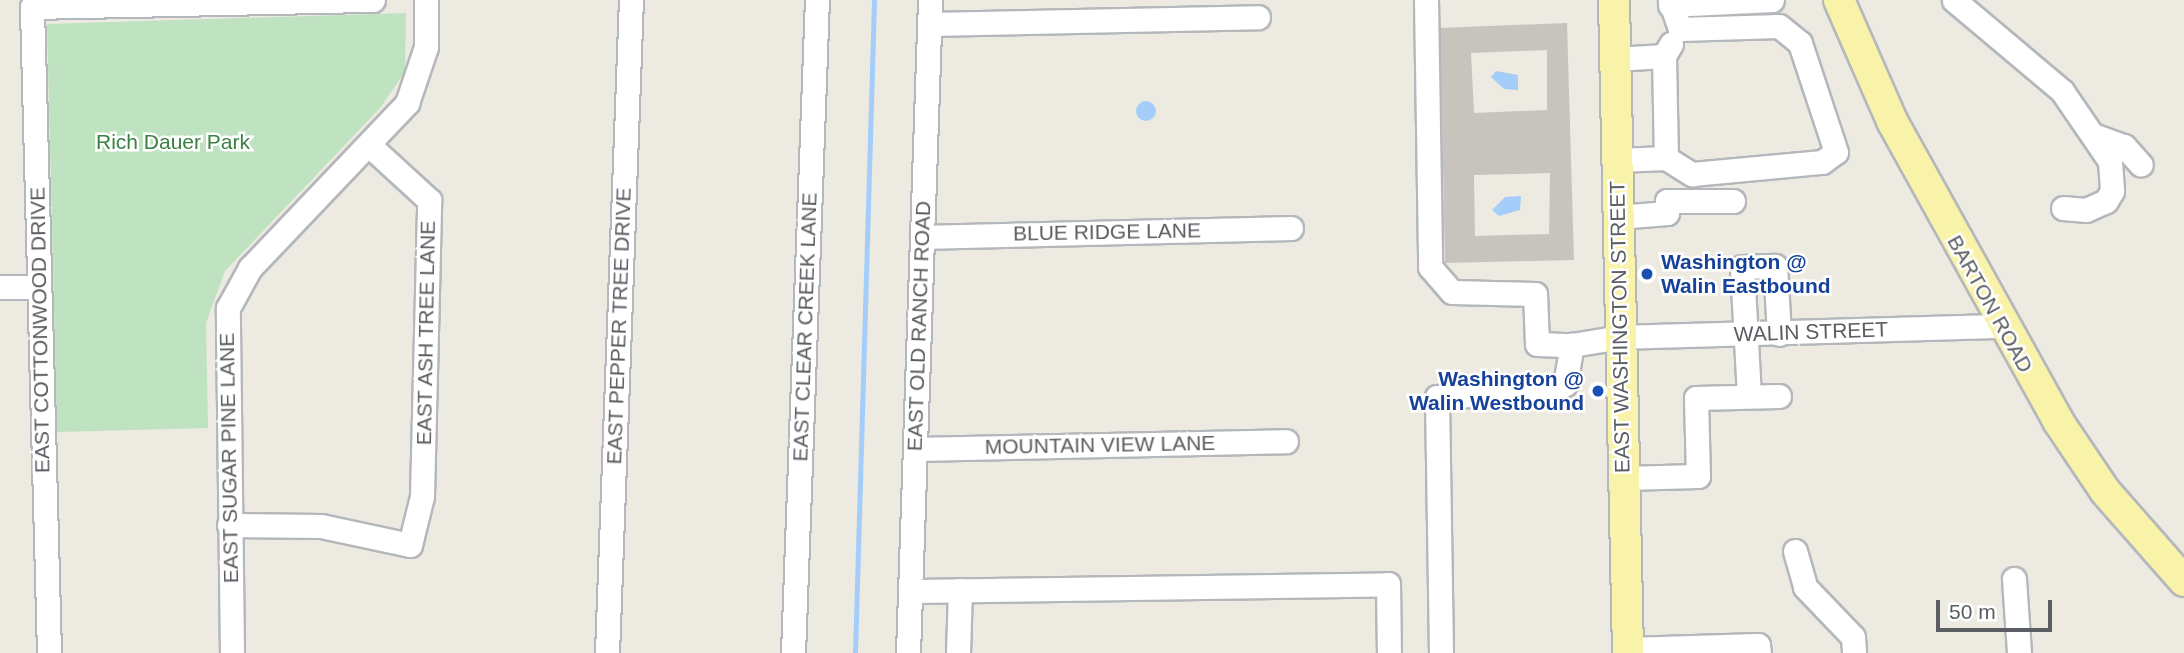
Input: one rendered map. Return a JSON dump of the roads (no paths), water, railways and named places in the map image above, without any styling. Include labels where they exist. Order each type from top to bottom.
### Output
[{"type":"main road","name":"EAST WASHINGTON STREET","points":[[1614,0],[1628,651]]},
{"type":"main road","name":"BARTON ROAD","points":[[1839,0],[1892,121],[2001,326],[2080,456],[2184,581]]},
{"type":"street","points":[[203,3],[373,0]]},
{"type":"street","name":"EAST SUGAR PINE LANE","points":[[232,653],[228,308],[250,268],[370,146],[415,86],[426,47],[426,0]]},
{"type":"street","name":"EAST PEPPER TREE DRIVE","points":[[607,653],[631,0]]},
{"type":"street","name":"EAST CLEAR CREEK LANE","points":[[793,653],[817,0]]},
{"type":"street","name":"EAST OLD RANCH ROAD","points":[[908,653],[930,0]]},
{"type":"street","name":"WALIN STREET","points":[[1430,0],[1430,267],[1452,292],[1535,294],[1537,344],[1572,345],[1621,337],[2001,326]]},
{"type":"street","points":[[1680,29],[1670,2],[1772,0]]},
{"type":"street","points":[[1954,0],[2040,69],[2110,161],[2112,191],[2097,207],[2063,208]]},
{"type":"street","name":"EAST COTTONWOOD DRIVE","points":[[49,653],[32,7],[203,3]]},
{"type":"street","points":[[930,23],[1258,17]]},
{"type":"street","points":[[1617,160],[1666,158],[1692,174],[1822,162],[1836,152],[1800,43],[1779,26],[1680,29]]},
{"type":"street","points":[[1666,158],[1664,57],[1680,29]]},
{"type":"street","points":[[1615,59],[1664,57]]},
{"type":"street","points":[[2086,126],[2124,146],[2141,165]]},
{"type":"street","name":"EAST ASH TREE LANE","points":[[229,526],[321,526],[410,545],[422,496],[429,200],[370,146]]},
{"type":"street","points":[[1618,217],[1667,214],[1667,201],[1733,201]]},
{"type":"street","name":"BLUE RIDGE LANE","points":[[922,237],[1291,228]]},
{"type":"street","points":[[1749,396],[1742,267],[1774,266],[1779,334]]},
{"type":"street","points":[[0,287],[39,286]]},
{"type":"street","points":[[1441,653],[1437,397],[1555,390],[1565,384],[1572,345]]},
{"type":"street","points":[[1624,478],[1698,476],[1696,398],[1779,396]]},
{"type":"street","name":"MOUNTAIN VIEW LANE","points":[[915,449],[1286,441]]},
{"type":"street","points":[[1795,551],[1805,587],[1853,637],[1854,653]]},
{"type":"street","points":[[2014,579],[2019,653]]},
{"type":"street","points":[[910,591],[1388,584],[1388,653]]},
{"type":"street","points":[[958,653],[960,590]]},
{"type":"street","points":[[1628,651],[1758,645],[1759,653]]},
{"type":"water","points":[[1496,71],[1518,75],[1518,90],[1504,89],[1491,77]]},
{"type":"water","points":[[1146,101],[1153,104],[1156,111],[1153,118],[1146,121],[1139,118],[1136,111],[1139,104]]},
{"type":"water","points":[[1521,196],[1520,210],[1499,216],[1492,210],[1505,197]]},
{"type":"waterway","points":[[855,653],[874,0]]},
{"type":"place","name":"Washington @ Walin Eastbound","points":[[1647,274]]},
{"type":"place","name":"Washington @ Walin Westbound","points":[[1598,391]]},
{"type":"park label","name":"Rich Dauer Park","points":[[173,142]]}]
